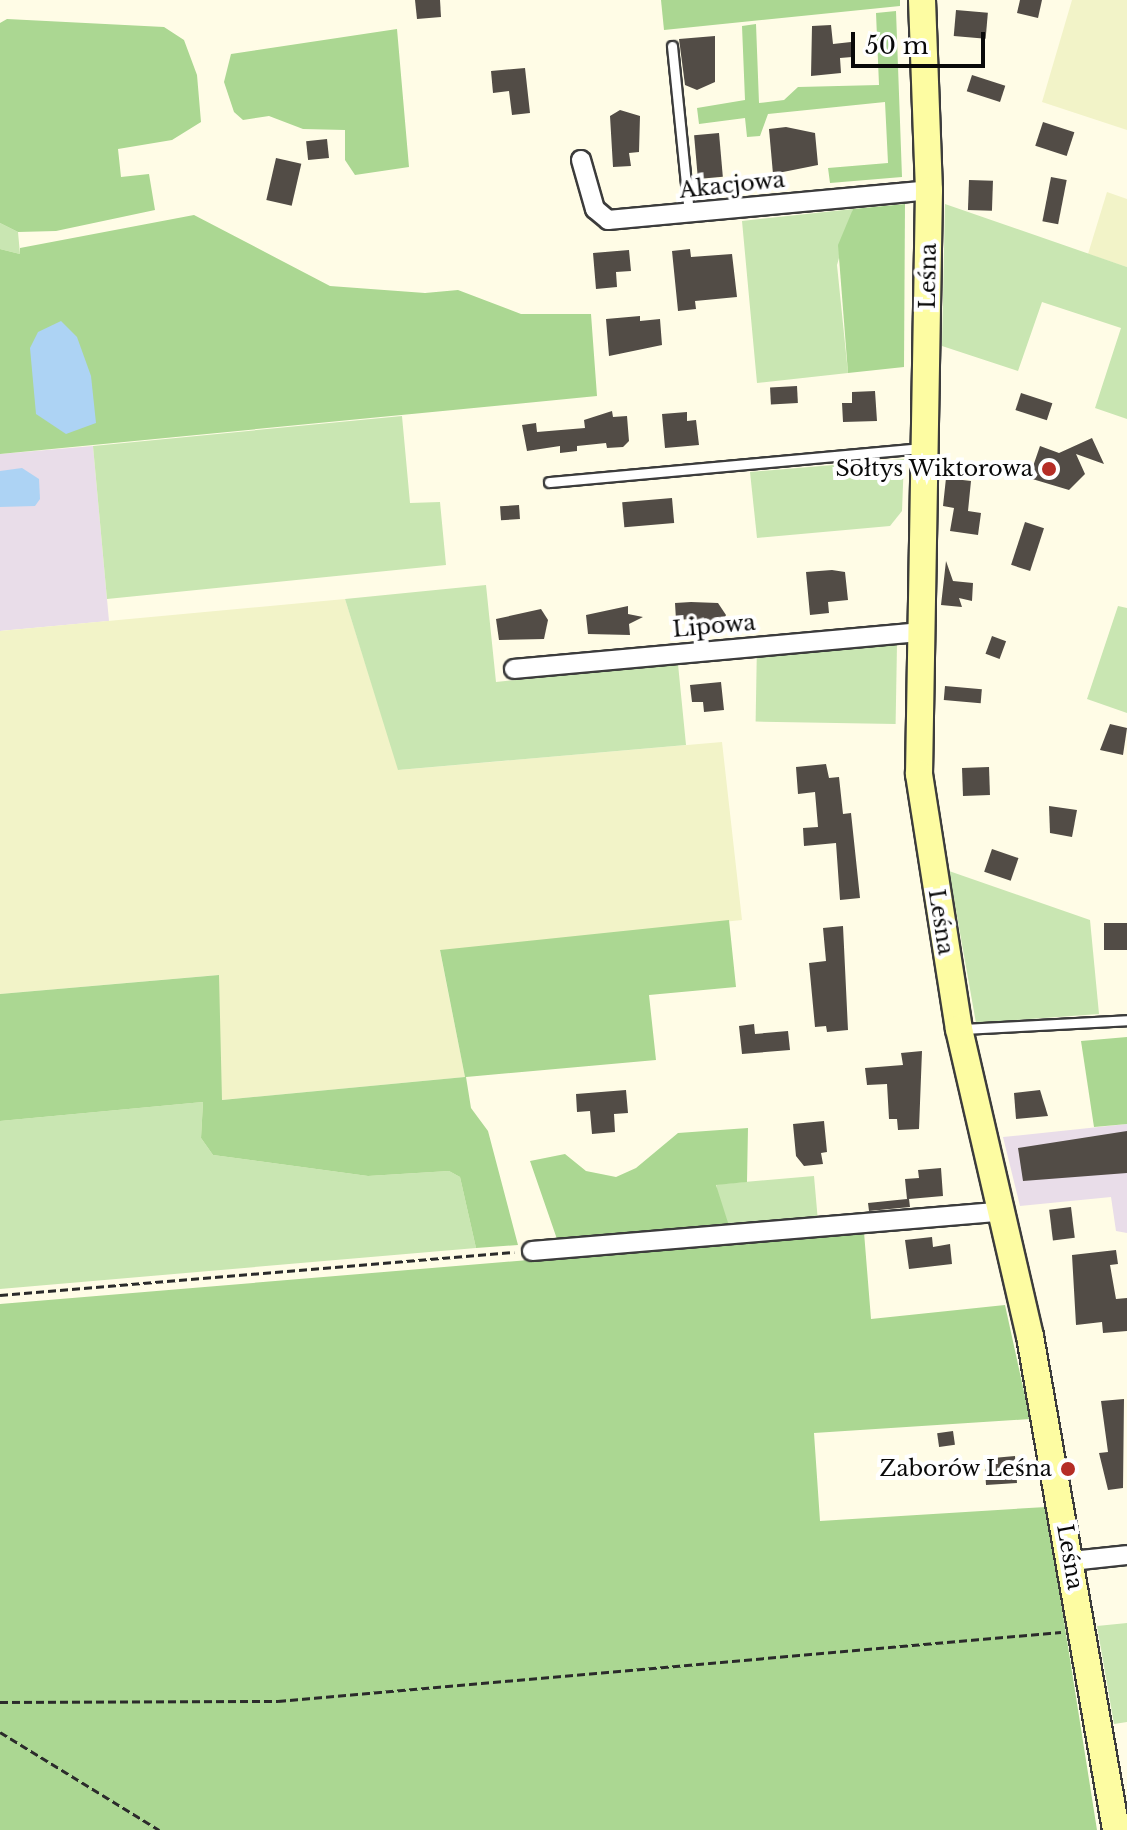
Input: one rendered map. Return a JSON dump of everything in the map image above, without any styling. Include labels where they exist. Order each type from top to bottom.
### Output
[{"type":"street","name":"Leśna","points":[[922,0],[929,190],[918,632],[919,774],[959,1029],[1001,1212],[1071,1561],[1116,1830]]},
{"type":"street","name":"Akacjowa","points":[[581,160],[595,209],[608,220],[929,190]]},
{"type":"street","name":"Lipowa","points":[[514,669],[918,632]]},
{"type":"street","points":[[532,1251],[750,1237],[1001,1212]]},
{"type":"street","points":[[1071,1561],[1127,1555]]},
{"type":"lane","points":[[672,46],[689,213]]},
{"type":"lane","points":[[549,482],[924,447]]},
{"type":"lane","points":[[959,1029],[1127,1020]]},
{"type":"path","points":[[0,1295],[532,1251]]},
{"type":"path","points":[[0,1702],[278,1701],[1082,1630]]},
{"type":"path","points":[[0,1732],[159,1830]]},
{"type":"shaded area","points":[[93,446],[109,621],[0,631],[0,454]]},
{"type":"shaded area","points":[[1127,1124],[1127,1233],[1116,1231],[1111,1197],[1020,1206],[1003,1137]]},
{"type":"green space","points":[[661,0],[900,0],[900,6],[664,30]]},
{"type":"green space","points":[[1072,0],[1127,0],[1127,130],[1042,102]]},
{"type":"green space","points":[[896,11],[902,177],[830,183],[828,168],[888,163],[885,102],[768,114],[760,136],[747,137],[745,118],[699,124],[697,108],[745,100],[742,26],[756,24],[759,103],[784,100],[798,87],[879,85],[876,13]]},
{"type":"green space","points":[[7,19],[164,27],[184,40],[197,75],[201,122],[172,140],[118,149],[121,177],[149,174],[155,210],[56,231],[18,232],[0,223],[0,23]]},
{"type":"green space","points":[[397,29],[409,167],[355,175],[345,160],[345,130],[303,129],[269,116],[243,120],[234,112],[224,82],[231,54]]},
{"type":"green space","points":[[1107,192],[1127,199],[1127,267],[1088,254]]},
{"type":"green space","points":[[905,204],[904,367],[848,373],[838,245],[853,209]]},
{"type":"green space","points":[[945,204],[1127,267],[1127,419],[1095,408],[1121,328],[1042,302],[1018,371],[942,346]]},
{"type":"green space","points":[[853,209],[837,265],[848,373],[757,383],[742,221]]},
{"type":"green space","points":[[194,215],[330,286],[425,293],[458,290],[521,314],[591,314],[597,396],[0,454],[0,249],[20,254],[20,248]]},
{"type":"green space","points":[[0,223],[18,232],[20,254],[0,249]]},
{"type":"green space","points":[[402,416],[410,503],[440,502],[446,565],[107,599],[93,446]]},
{"type":"green space","points":[[904,459],[902,511],[890,526],[757,538],[750,472]]},
{"type":"green space","points":[[486,585],[496,682],[678,664],[686,745],[398,770],[345,599]]},
{"type":"green space","points":[[345,599],[399,770],[722,742],[742,920],[440,951],[465,1077],[221,1100],[218,975],[0,994],[0,631]]},
{"type":"green space","points":[[1118,606],[1127,608],[1127,713],[1087,699]]},
{"type":"green space","points":[[757,642],[897,644],[896,724],[756,722]]},
{"type":"green space","points":[[949,871],[1090,920],[1099,1014],[976,1023]]},
{"type":"green space","points":[[729,920],[736,987],[649,995],[656,1060],[466,1077],[471,1108],[488,1131],[518,1245],[476,1248],[460,1177],[449,1171],[368,1176],[213,1155],[201,1138],[203,1102],[0,1121],[0,994],[219,975],[222,1100],[465,1077],[440,950]]},
{"type":"green space","points":[[1127,1037],[1127,1124],[1094,1127],[1081,1041]]},
{"type":"green space","points":[[203,1102],[201,1138],[213,1155],[368,1176],[449,1171],[460,1177],[476,1248],[0,1289],[0,1121]]},
{"type":"green space","points":[[748,1128],[747,1182],[716,1185],[730,1229],[558,1242],[530,1161],[565,1154],[586,1171],[616,1177],[636,1168],[678,1133]]},
{"type":"green space","points":[[814,1176],[818,1221],[720,1229],[716,1185]]},
{"type":"green space","points":[[864,1232],[871,1319],[1005,1305],[1030,1419],[814,1433],[820,1521],[1046,1507],[1097,1830],[0,1830],[0,1304]]},
{"type":"green space","points":[[1127,1623],[1127,1722],[1114,1724],[1097,1626]]},
{"type":"water","points":[[61,321],[77,337],[91,376],[96,423],[66,434],[36,414],[30,348],[38,332]]},
{"type":"water","points":[[22,468],[39,479],[40,499],[35,506],[0,507],[0,471]]},
{"type":"building","points":[[415,0],[440,0],[441,17],[417,19]]},
{"type":"building","points":[[1020,0],[1042,0],[1038,18],[1017,13]]},
{"type":"building","points":[[956,10],[988,13],[986,39],[954,36]]},
{"type":"building","points":[[831,25],[833,44],[851,42],[852,57],[840,58],[841,73],[811,76],[812,26]]},
{"type":"building","points":[[715,36],[715,82],[697,90],[685,85],[679,39]]},
{"type":"building","points":[[525,68],[530,113],[512,115],[509,91],[493,93],[491,71]]},
{"type":"building","points":[[972,75],[1005,86],[1000,102],[967,91]]},
{"type":"building","points":[[620,110],[640,116],[639,152],[629,153],[631,166],[613,167],[610,116]]},
{"type":"building","points":[[1043,122],[1074,132],[1067,156],[1035,146]]},
{"type":"building","points":[[786,127],[815,133],[818,165],[773,174],[769,129]]},
{"type":"building","points":[[719,133],[723,177],[698,179],[694,135]]},
{"type":"building","points":[[327,139],[329,158],[308,160],[306,141]]},
{"type":"building","points":[[276,158],[301,164],[292,206],[266,200]]},
{"type":"building","points":[[1051,177],[1067,180],[1058,224],[1042,221]]},
{"type":"building","points":[[969,180],[993,181],[992,211],[968,210]]},
{"type":"building","points":[[690,249],[691,257],[732,254],[737,297],[695,301],[696,309],[678,311],[672,251]]},
{"type":"building","points":[[629,250],[631,271],[616,272],[617,287],[596,289],[593,253]]},
{"type":"building","points":[[640,316],[640,321],[660,319],[662,345],[609,356],[606,319]]},
{"type":"building","points":[[797,386],[798,403],[771,404],[770,387]]},
{"type":"building","points":[[875,391],[877,421],[843,422],[842,403],[852,403],[852,392]]},
{"type":"building","points":[[1021,393],[1052,403],[1047,420],[1015,410]]},
{"type":"building","points":[[612,411],[613,417],[627,416],[629,441],[623,447],[607,448],[606,443],[577,446],[577,451],[560,453],[560,446],[527,451],[522,425],[536,423],[537,432],[585,428],[584,420]]},
{"type":"building","points":[[687,412],[687,421],[696,420],[699,445],[665,448],[662,414]]},
{"type":"building","points":[[1092,438],[1104,464],[1076,454],[1085,474],[1069,490],[1029,478],[1040,446],[1059,453]]},
{"type":"building","points":[[946,478],[971,481],[968,511],[981,513],[978,535],[950,531],[954,508],[943,506]]},
{"type":"building","points":[[672,498],[674,523],[624,527],[622,502]]},
{"type":"building","points":[[519,505],[520,519],[501,520],[500,506]]},
{"type":"building","points":[[1025,522],[1044,528],[1030,571],[1011,565]]},
{"type":"building","points":[[946,561],[953,581],[973,583],[972,601],[959,598],[962,607],[941,605]]},
{"type":"building","points":[[806,572],[845,572],[848,600],[828,602],[829,613],[810,615]]},
{"type":"building","points":[[675,603],[718,603],[726,615],[720,627],[693,630],[691,619],[676,620]]},
{"type":"building","points":[[628,606],[628,614],[643,617],[629,624],[630,635],[588,634],[586,615]]},
{"type":"building","points":[[541,609],[548,620],[544,639],[499,640],[496,619]]},
{"type":"building","points":[[992,636],[1006,641],[1000,659],[986,654]]},
{"type":"building","points":[[721,682],[724,710],[704,712],[703,702],[692,702],[690,685]]},
{"type":"building","points":[[945,686],[982,689],[981,703],[944,700]]},
{"type":"building","points":[[1110,724],[1127,728],[1123,755],[1100,750]]},
{"type":"building","points":[[826,764],[829,778],[839,777],[843,814],[851,813],[860,898],[840,900],[836,843],[804,846],[803,828],[818,827],[815,792],[798,794],[796,767]]},
{"type":"building","points":[[989,767],[990,795],[963,796],[962,768]]},
{"type":"building","points":[[1049,806],[1077,810],[1072,837],[1050,833]]},
{"type":"building","points":[[992,849],[1018,858],[1011,881],[984,872]]},
{"type":"building","points":[[1104,923],[1127,923],[1127,950],[1104,950]]},
{"type":"building","points":[[843,926],[848,1030],[827,1032],[826,1026],[815,1027],[809,963],[826,961],[823,928]]},
{"type":"building","points":[[754,1024],[755,1034],[788,1031],[790,1050],[742,1054],[739,1026]]},
{"type":"building","points":[[922,1051],[919,1129],[898,1130],[897,1119],[889,1119],[887,1084],[867,1085],[865,1068],[903,1065],[901,1053]]},
{"type":"building","points":[[626,1090],[628,1113],[614,1114],[615,1132],[592,1134],[590,1111],[577,1112],[576,1094]]},
{"type":"building","points":[[1040,1090],[1048,1116],[1016,1119],[1014,1093]]},
{"type":"building","points":[[824,1121],[827,1152],[821,1153],[823,1164],[804,1166],[796,1156],[793,1124]]},
{"type":"building","points":[[1127,1131],[1127,1173],[1023,1181],[1018,1148]]},
{"type":"building","points":[[941,1168],[943,1196],[909,1199],[910,1207],[869,1211],[868,1203],[907,1199],[905,1179],[919,1178],[918,1170]]},
{"type":"building","points":[[1071,1207],[1075,1238],[1053,1240],[1049,1210]]},
{"type":"building","points":[[932,1237],[933,1247],[950,1244],[952,1264],[909,1269],[905,1240]]},
{"type":"building","points":[[1116,1250],[1118,1264],[1110,1265],[1116,1299],[1127,1298],[1127,1331],[1103,1333],[1102,1322],[1076,1325],[1072,1255]]},
{"type":"building","points":[[1124,1399],[1123,1488],[1108,1490],[1099,1453],[1108,1452],[1101,1401]]},
{"type":"building","points":[[953,1431],[955,1445],[939,1447],[937,1433]]},
{"type":"building","points":[[1015,1456],[1017,1483],[986,1485],[985,1469],[993,1468],[993,1458]]},
{"type":"place","name":"Sołtys Wiktorowa","points":[[1049,469]]},
{"type":"place","name":"Zaborów Leśna","points":[[1068,1469]]}]
